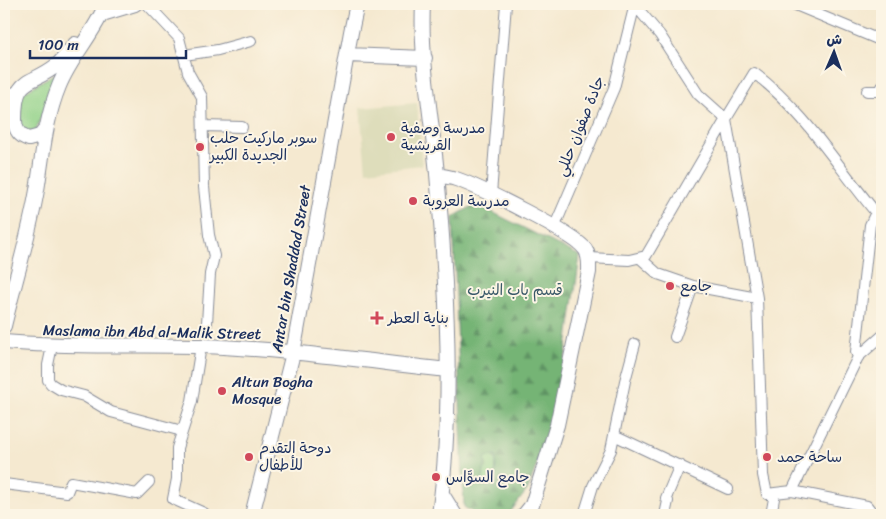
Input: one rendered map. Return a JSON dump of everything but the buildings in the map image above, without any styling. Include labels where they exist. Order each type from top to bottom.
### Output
[{"type":"street","points":[[4,326],[37,190],[44,131],[62,68],[101,7],[135,4]]},
{"type":"street","points":[[147,4],[179,38],[188,72],[202,97],[204,188],[209,235],[214,256],[210,274],[207,323]]},
{"type":"street","name":"Antar bin Shaddad Street","points":[[252,515],[293,353],[358,4]]},
{"type":"street","points":[[423,4],[425,58],[447,296],[448,370],[442,494],[439,515]]},
{"type":"street","points":[[491,194],[506,4]]},
{"type":"street","points":[[635,4],[660,35],[698,94],[726,119],[756,298],[763,475],[766,494],[792,491],[867,506],[874,515]]},
{"type":"street","name":"جادة صفوان حللي","points":[[554,228],[614,88],[635,4]]},
{"type":"street","points":[[793,4],[882,41]]},
{"type":"street","points":[[184,56],[252,41]]},
{"type":"street","points":[[347,56],[425,58]]},
{"type":"street","points":[[4,96],[18,91],[27,81],[62,68]]},
{"type":"street","points":[[589,258],[629,260],[646,256],[754,73],[770,84],[789,104],[879,216],[870,225],[856,352],[858,357]]},
{"type":"street","points":[[867,91],[881,91],[882,86]]},
{"type":"street","points":[[18,91],[15,105],[16,129],[19,134],[30,139],[40,136],[44,131]]},
{"type":"street","points":[[203,126],[242,127]]},
{"type":"street","points":[[437,175],[454,178],[491,194],[554,228],[577,241],[585,249],[589,258],[588,272],[557,425],[532,504],[524,515]]},
{"type":"street","points":[[640,258],[658,274],[693,286],[756,298]]},
{"type":"street","points":[[675,337],[693,286]]},
{"type":"street","points":[[792,491],[858,357],[882,336]]},
{"type":"street","name":"Maslama ibn Abd al-Malik Street","points":[[4,342],[52,346],[200,346],[293,353],[448,370]]},
{"type":"street","points":[[584,515],[593,486],[611,450],[625,381],[636,344]]},
{"type":"street","points":[[52,346],[48,365],[48,380],[51,384],[61,390],[84,396],[111,412],[182,431]]},
{"type":"street","points":[[200,346],[192,401],[177,448],[177,479],[173,499],[204,513],[203,515]]},
{"type":"street","points":[[614,435],[728,489]]},
{"type":"street","points":[[665,515],[668,501],[666,498],[680,465]]},
{"type":"street","points":[[4,484],[67,492],[71,482],[137,494],[149,482]]},
{"type":"street","points":[[771,515],[775,493]]},
{"type":"street","points":[[442,494],[455,515]]},
{"type":"shaded area","name":"مدرسة وصفية القريشية","points":[[417,103],[422,165],[366,171],[360,108]]},
{"type":"green space","points":[[54,74],[57,76],[36,131],[29,134],[20,128],[21,94]]},
{"type":"green space","name":"قسم باب النيرب","points":[[476,204],[580,256],[559,402],[528,489],[508,515],[477,515],[464,507],[453,217]]},
{"type":"green space","points":[[496,456],[495,488],[482,486],[486,457]]},
{"type":"place","name":"مدرسة وصفية القريشية","points":[[391,137]]},
{"type":"place","name":"سوبر ماركيت حلب الجديدة الكبير","points":[[200,147]]},
{"type":"place","name":"مدرسة العروبة","points":[[413,201]]},
{"type":"place","name":"جامع","points":[[670,286]]},
{"type":"place","name":"بناية العطر","points":[[377,318]]},
{"type":"place","name":"Altun Bogha Mosque","points":[[222,391]]},
{"type":"place","name":"دوحة التقدم للأطفال","points":[[249,457]]},
{"type":"place","name":"ساحة حمد","points":[[767,457]]},
{"type":"place","name":"جامع السوَّاس","points":[[436,477]]}]
